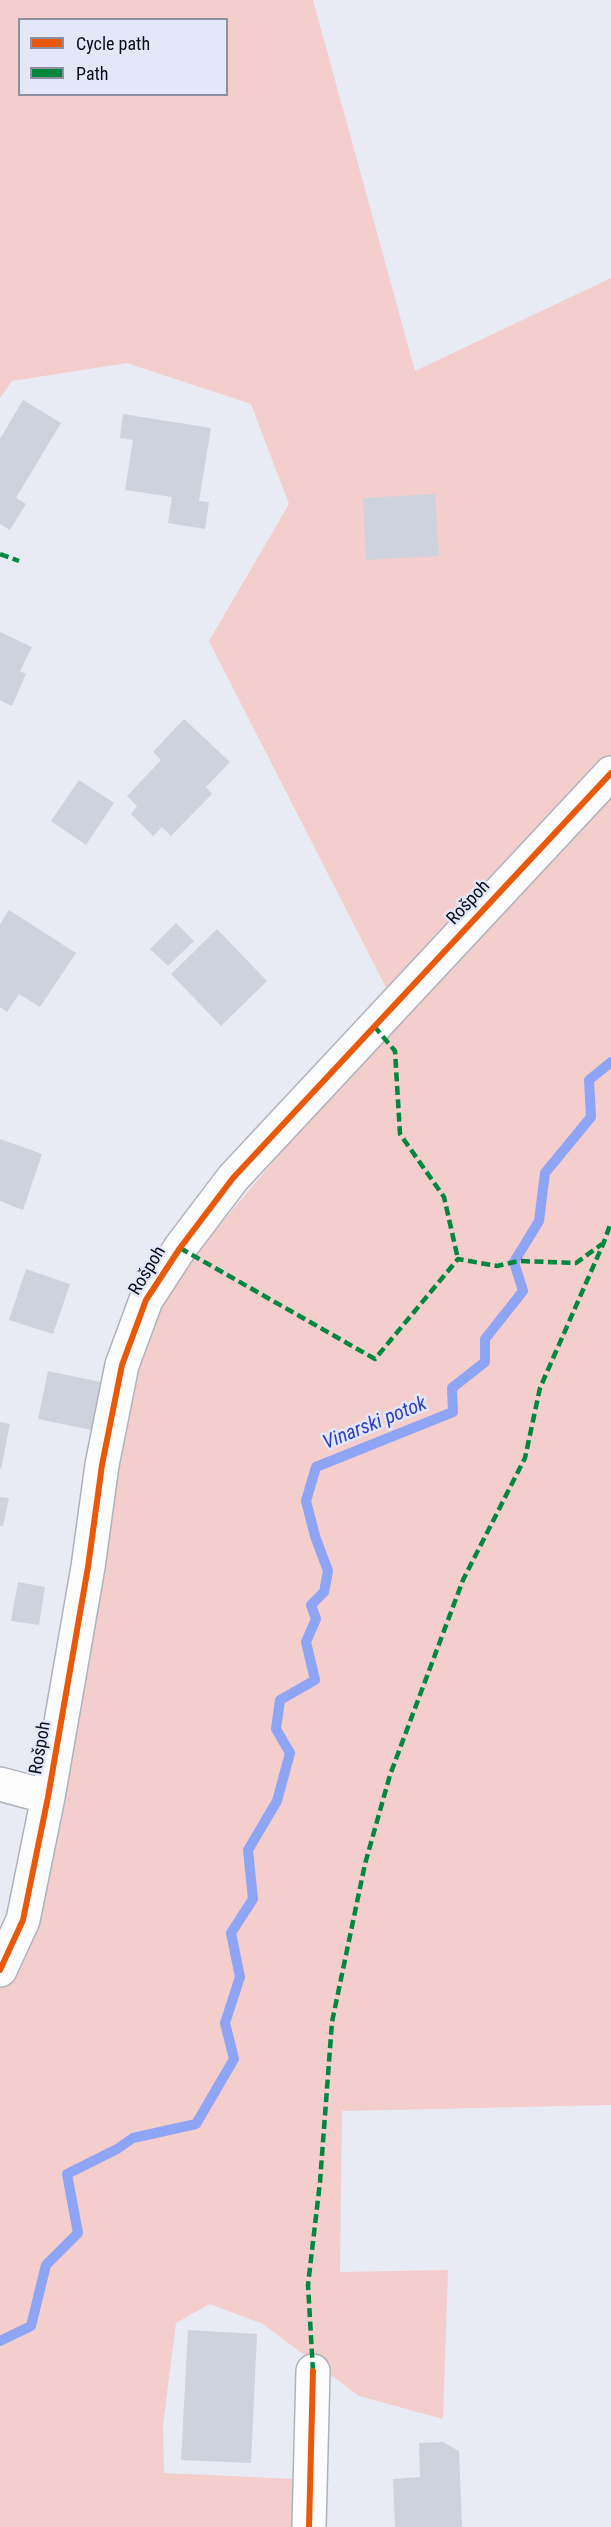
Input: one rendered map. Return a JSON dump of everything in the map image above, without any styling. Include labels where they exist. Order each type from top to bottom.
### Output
[{"type":"street","name":"Rošpoh","points":[[0,1970],[24,1920],[48,1797],[122,1365],[146,1300],[180,1248],[233,1178],[611,773]]},
{"type":"street","points":[[0,1784],[48,1797]]},
{"type":"street","points":[[309,2527],[313,2371]]},
{"type":"shaded area","points":[[0,0],[313,0],[415,371],[611,278],[611,2105],[342,2111],[340,2272],[448,2270],[443,2419],[359,2396],[263,2324],[210,2304],[176,2323],[163,2426],[164,2473],[295,2479],[294,2527],[0,2527],[0,1947],[141,1318],[399,1013],[209,641],[289,504],[251,404],[127,363],[12,381],[0,398]]},
{"type":"building","points":[[23,400],[61,423],[16,498],[26,504],[10,530],[0,524],[0,439]]},
{"type":"building","points":[[123,414],[211,428],[199,501],[209,502],[205,529],[168,523],[172,497],[125,490],[133,440],[120,438]]},
{"type":"building","points":[[435,494],[439,556],[366,560],[363,498]]},
{"type":"building","points":[[0,632],[32,647],[20,671],[26,674],[12,706],[0,700]]},
{"type":"building","points":[[184,719],[230,762],[206,787],[212,794],[171,836],[162,827],[153,836],[131,814],[137,806],[127,796],[161,760],[153,752]]},
{"type":"building","points":[[79,780],[114,803],[86,845],[51,821]]},
{"type":"building","points":[[9,910],[76,953],[40,1007],[19,994],[7,1012],[0,1007],[0,924]]},
{"type":"building","points":[[176,923],[194,941],[168,966],[150,949]]},
{"type":"building","points":[[217,929],[267,981],[221,1026],[171,974]]},
{"type":"building","points":[[0,1139],[42,1154],[23,1210],[0,1201]]},
{"type":"building","points":[[26,1269],[70,1284],[53,1334],[9,1320]]},
{"type":"building","points":[[48,1371],[105,1383],[96,1431],[38,1419]]},
{"type":"building","points":[[0,1422],[10,1424],[1,1469],[0,1469]]},
{"type":"building","points":[[0,1497],[9,1498],[3,1526],[0,1526]]},
{"type":"building","points":[[18,1582],[45,1587],[39,1625],[11,1621]]},
{"type":"building","points":[[188,2330],[257,2334],[251,2463],[181,2460]]},
{"type":"building","points":[[443,2442],[459,2451],[462,2527],[395,2527],[393,2479],[420,2477],[419,2443]]},
{"type":"waterway","name":"Vinarski potok","points":[[0,2341],[31,2326],[46,2265],[78,2233],[67,2174],[117,2149],[133,2138],[196,2124],[234,2059],[225,2023],[240,1977],[231,1933],[253,1899],[248,1850],[277,1801],[290,1753],[276,1729],[280,1700],[315,1680],[306,1642],[316,1619],[311,1605],[324,1592],[328,1571],[315,1536],[306,1501],[316,1467],[453,1412],[452,1388],[485,1362],[485,1339],[523,1291],[514,1262],[539,1221],[545,1173],[591,1117],[589,1080],[611,1062]]},
{"type":"marked path","points":[[0,554],[19,561]]},
{"type":"marked path","points":[[374,1026],[395,1051],[400,1134],[444,1197],[458,1259]]},
{"type":"marked path","points":[[313,2371],[308,2285],[320,2182],[332,2022],[365,1864],[390,1775],[463,1580],[525,1458],[540,1388],[611,1222]]},
{"type":"marked path","points":[[180,1248],[375,1359],[458,1259],[497,1266],[519,1261],[576,1263],[602,1244]]},
{"type":"cycle path","points":[[0,1970],[23,1920],[48,1797],[88,1567],[102,1465],[122,1365],[146,1300],[180,1248],[233,1178],[611,773]]},
{"type":"cycle path","points":[[309,2527],[313,2371]]}]
